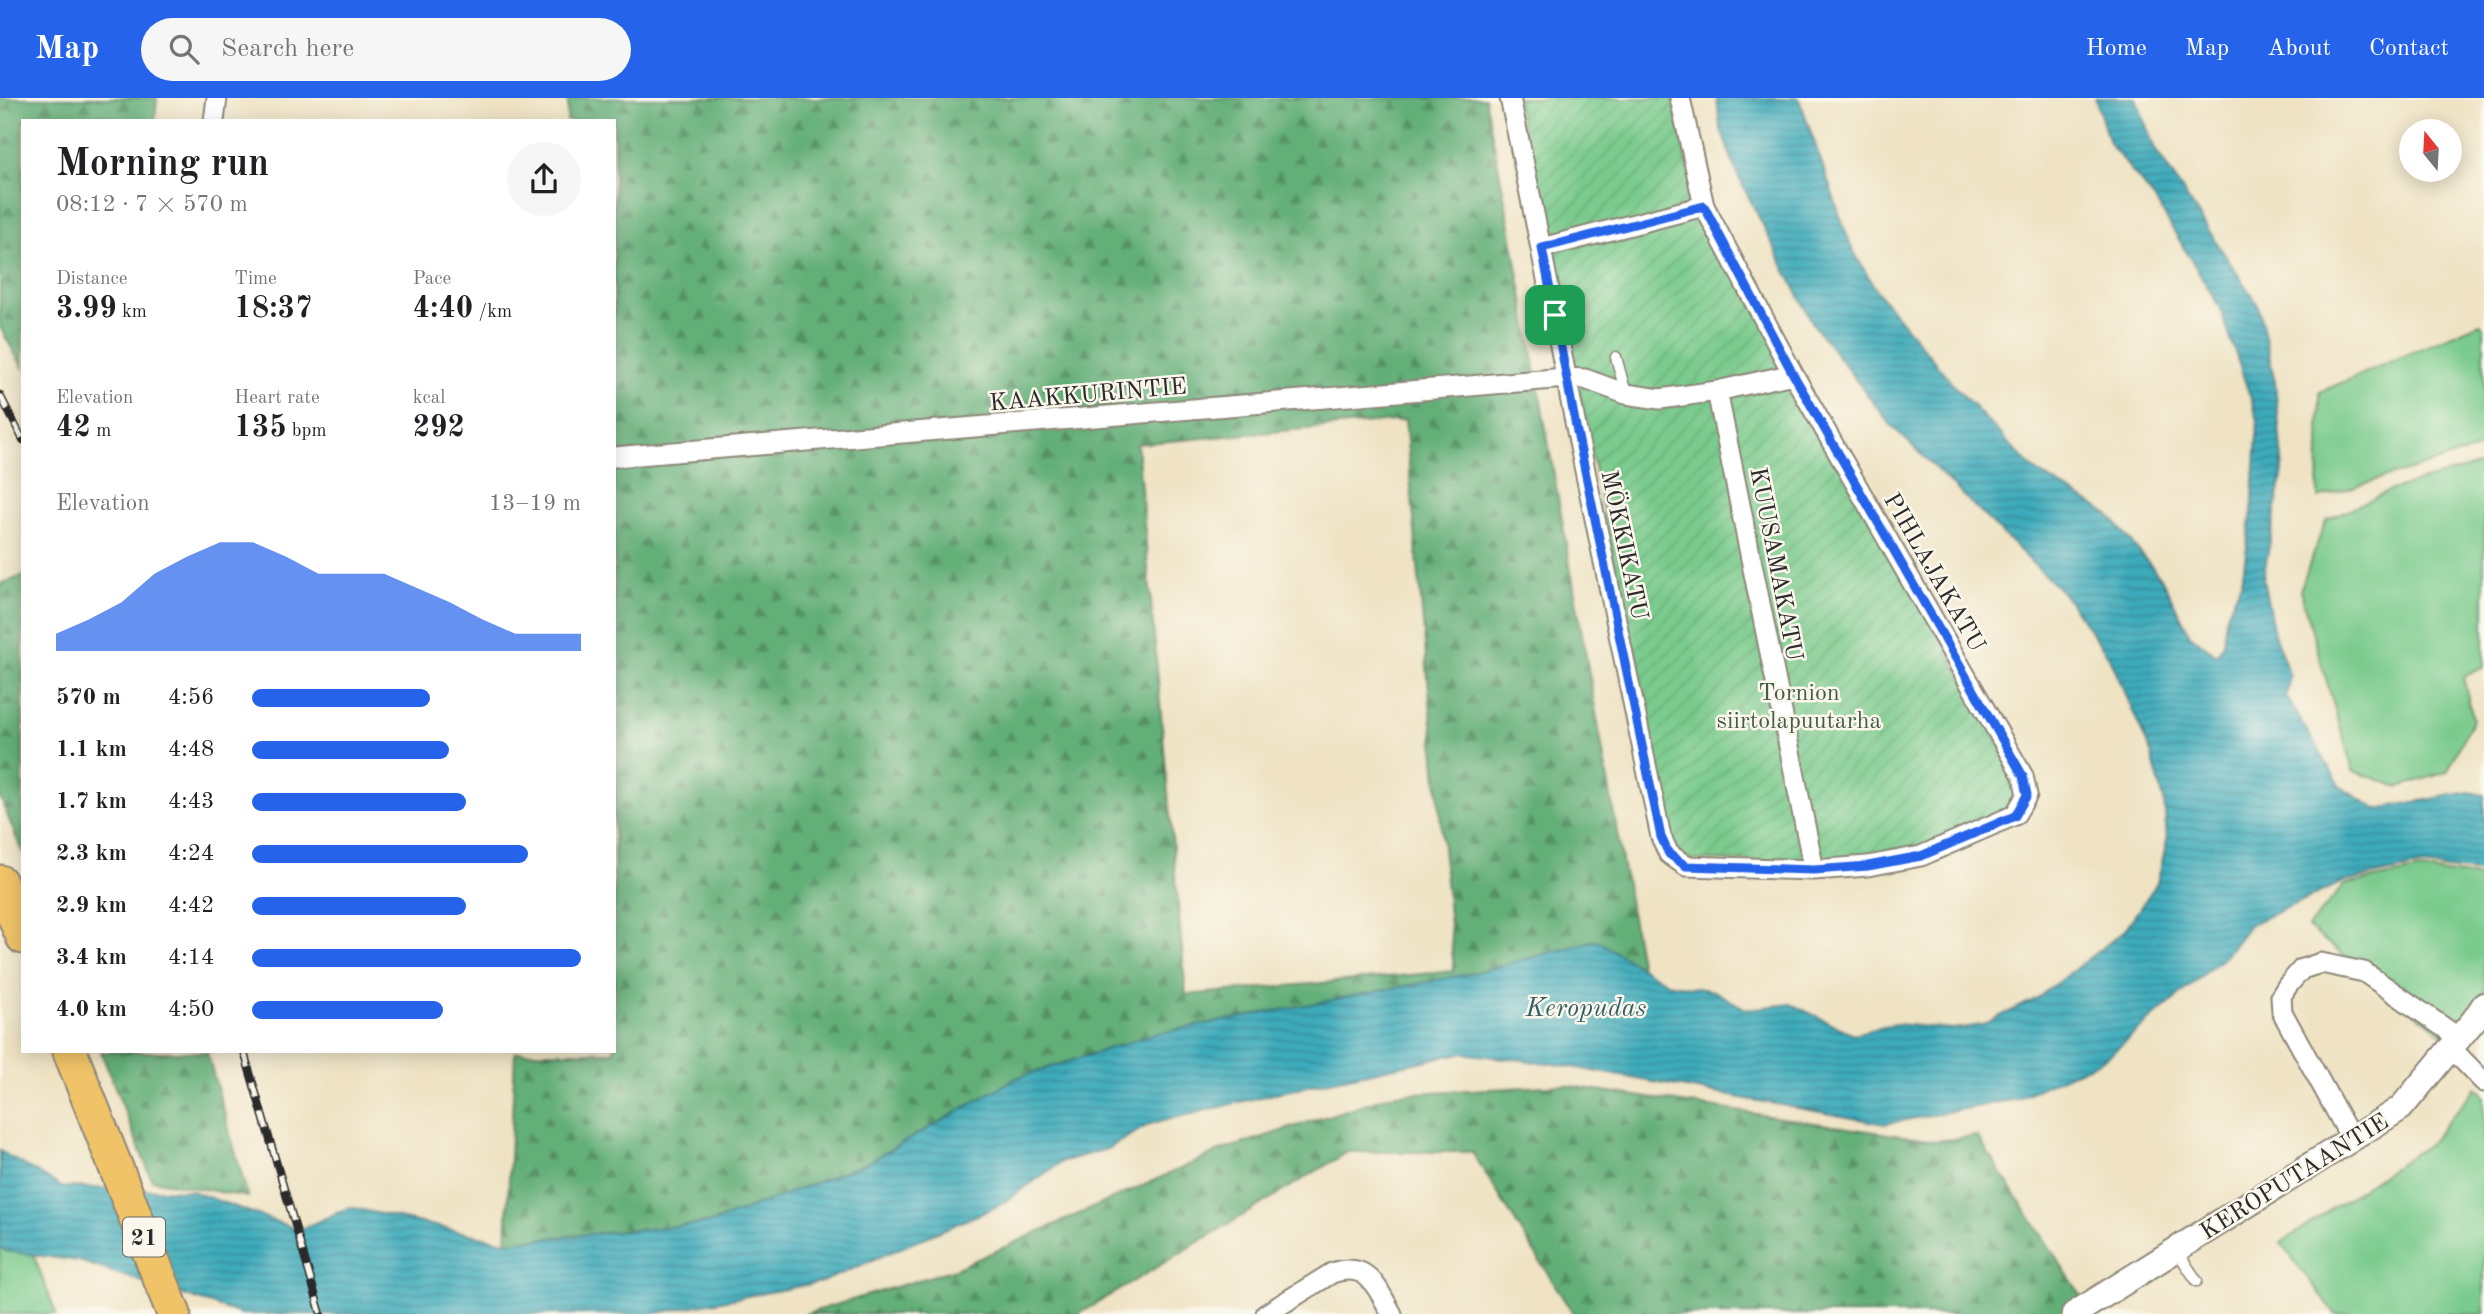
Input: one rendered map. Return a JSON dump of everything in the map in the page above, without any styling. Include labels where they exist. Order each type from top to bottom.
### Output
[{"type":"highway","points":[[0,882],[21,932]]},
{"type":"highway","name":"21","points":[[69,1053],[174,1314]]},
{"type":"street","points":[[214,119],[217,98]]},
{"type":"street","name":"MÖKKIKATU","points":[[1510,98],[1661,837],[1669,854],[1686,866],[1814,870]]},
{"type":"street","points":[[1566,378],[1585,379],[1626,394],[1660,400],[1717,391],[1793,374],[1704,206],[1680,98]]},
{"type":"street","points":[[1542,248],[1704,206]]},
{"type":"street","name":"PIHLAJAKATU","points":[[1793,374],[2023,776],[2027,795],[2015,816],[1921,856],[1868,866],[1814,870]]},
{"type":"street","name":"KAAKKURINTIE","points":[[616,457],[1566,378]]},
{"type":"street","name":"KUUSAMAKATU","points":[[1717,391],[1814,870]]},
{"type":"street","points":[[2352,1140],[2282,1012],[2281,996],[2302,969],[2321,963],[2364,972],[2455,1043],[2484,1082]]},
{"type":"street","name":"KEROPUTAANTIE","points":[[2074,1314],[2173,1246],[2401,1108],[2484,1005]]},
{"type":"street","points":[[1266,1314],[1332,1273],[1344,1269],[1356,1270],[1370,1277],[1392,1314]]},
{"type":"lane","points":[[1616,357],[1626,394]]},
{"type":"lane","points":[[2173,1246],[2197,1281]]},
{"type":"green space","points":[[0,98],[157,98],[155,119],[21,119],[21,364],[0,327]]},
{"type":"green space","points":[[568,98],[1485,98],[1511,231],[1641,968],[1596,940],[1478,972],[1017,1078],[867,1163],[711,1223],[506,1242],[515,1053],[616,1053],[616,119],[567,119]],"holes":[[[1405,420],[1454,971],[1186,995],[1137,444]]]},
{"type":"green space","name":"Tornion siirtolapuutarha","points":[[1516,98],[1673,98],[1696,203],[2018,777],[2018,794],[2007,810],[1919,847],[1824,862],[1690,860],[1675,849],[1668,835],[1574,367]]},
{"type":"green space","points":[[2480,323],[2484,329],[2484,447],[2318,498],[2320,392]]},
{"type":"green space","points":[[2484,463],[2484,667],[2463,677],[2473,719],[2447,772],[2399,787],[2353,771],[2300,590],[2326,520],[2391,490]]},
{"type":"green space","points":[[21,577],[21,849],[0,797],[0,584]]},
{"type":"green space","points":[[2421,870],[2484,878],[2484,991],[2467,1016],[2447,1038],[2308,927],[2344,885]]},
{"type":"green space","points":[[101,1053],[207,1053],[248,1197],[152,1180]]},
{"type":"green space","points":[[1564,1085],[1935,1141],[1977,1136],[2086,1303],[2068,1314],[1573,1314],[1472,1152],[1348,1152],[1079,1314],[805,1314],[955,1269],[1220,1151],[1395,1094]]},
{"type":"green space","points":[[2476,1087],[2484,1096],[2484,1314],[2335,1314],[2281,1243],[2430,1143]]},
{"type":"green space","points":[[0,1247],[6,1251],[33,1254],[56,1314],[0,1314]]},
{"type":"water","name":"Keropudas","points":[[1717,98],[1799,98],[1851,247],[1876,290],[1956,388],[2034,470],[2108,514],[2161,578],[2190,635],[2217,655],[2223,643],[2226,617],[2242,581],[2252,511],[2258,420],[2220,308],[2154,198],[2109,143],[2095,98],[2136,98],[2155,149],[2258,305],[2275,382],[2283,471],[2263,579],[2274,634],[2290,676],[2286,696],[2341,787],[2376,809],[2469,792],[2484,795],[2484,873],[2420,866],[2343,882],[2249,925],[2225,956],[2106,1058],[2016,1099],[1885,1124],[1555,1064],[1461,1053],[1311,1085],[1150,1124],[1107,1149],[1063,1161],[998,1206],[822,1282],[652,1314],[241,1314],[79,1261],[6,1251],[0,1247],[0,1151],[62,1187],[192,1191],[299,1230],[350,1207],[506,1242],[711,1223],[867,1163],[1017,1078],[1154,1034],[1478,972],[1596,940],[1667,983],[1714,991],[1746,1009],[1791,1004],[1853,1034],[1896,1024],[1953,1029],[1982,1025],[2036,999],[2124,931],[2157,883],[2167,841],[2164,800],[2151,753],[2110,658],[2062,592],[1890,424],[1813,324],[1738,176],[1720,127]]},
{"type":"railway","points":[[0,395],[21,436]]},
{"type":"railway","points":[[244,1053],[321,1314]]},
{"type":"route","points":[[1704,206],[1793,374],[2023,776],[2027,795],[2015,816],[1921,856],[1868,866],[1814,870],[1686,866],[1669,854],[1661,837],[1555,315],[1542,248],[1704,206]]}]
